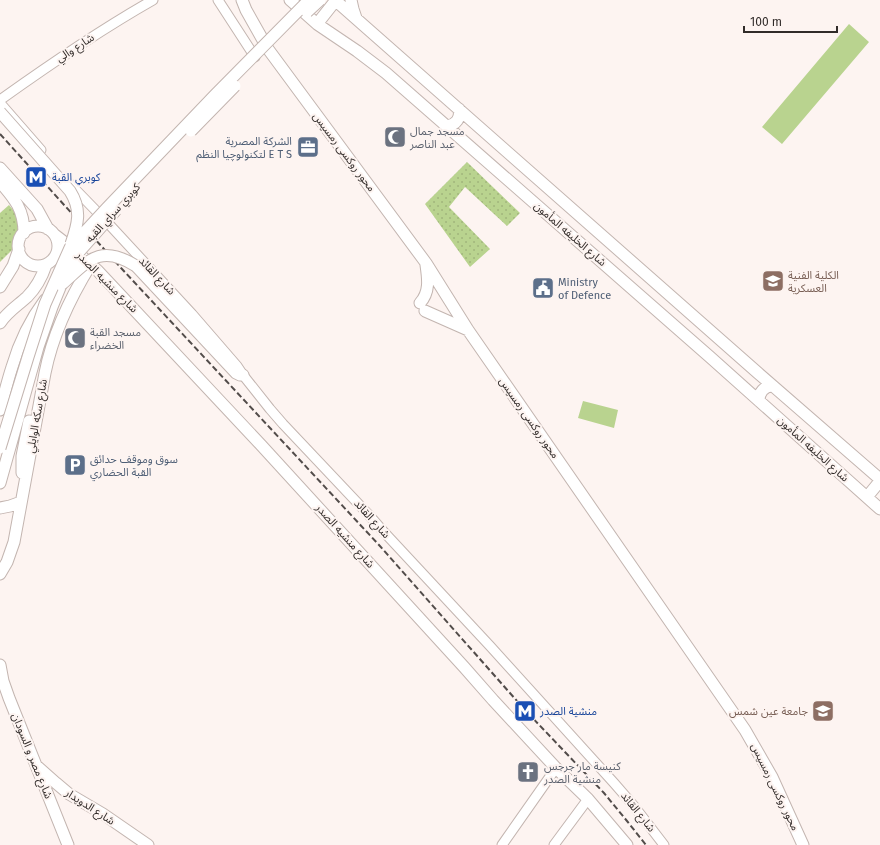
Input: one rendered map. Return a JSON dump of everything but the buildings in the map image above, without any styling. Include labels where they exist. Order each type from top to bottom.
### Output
[{"type":"main road","name":"محور روكسى رمسيس","points":[[242,0],[268,49],[426,262],[468,330],[745,730],[772,777],[803,845]]},
{"type":"main road","name":"شارع الخليفه المأمون","points":[[290,0],[317,24],[383,70],[716,362],[880,509]]},
{"type":"main road","name":"كوبري سراي القبه","points":[[0,448],[46,304],[70,248],[215,95],[309,0]]},
{"type":"main road","name":"كوبري سراي القبه","points":[[0,483],[38,347],[52,307],[78,253],[111,215],[292,26],[320,0]]},
{"type":"main road","points":[[317,24],[336,0]]},
{"type":"main road","name":"شارع الخليفه المأمون","points":[[336,0],[880,480]]},
{"type":"main road","points":[[351,0],[356,18]]},
{"type":"main road","points":[[446,126],[452,125],[458,121],[460,116],[459,109]]},
{"type":"main road","points":[[0,112],[74,197],[78,211],[78,218],[70,248]]},
{"type":"main road","points":[[478,153],[481,143],[484,140],[491,138]]},
{"type":"main road","points":[[0,168],[37,210],[57,239],[58,248],[56,256],[50,263],[37,266],[29,264],[22,258],[19,249],[19,241],[24,233],[31,228],[40,226],[52,232]]},
{"type":"main road","points":[[0,182],[19,207],[24,233]]},
{"type":"main road","name":"شارع منشيه الصدر","points":[[52,232],[91,264],[265,449],[556,768],[588,799],[626,845]]},
{"type":"main road","points":[[0,287],[13,266],[19,249]]},
{"type":"main road","points":[[62,285],[91,259],[111,255],[124,259],[136,266],[236,373],[243,375]]},
{"type":"main road","points":[[56,256],[76,268],[83,278]]},
{"type":"main road","points":[[426,262],[428,290],[424,299],[423,307],[468,330]]},
{"type":"main road","name":"شارع سكه الوايلي","points":[[0,575],[12,549],[50,350],[63,316],[91,264]]},
{"type":"main road","points":[[0,323],[11,309],[31,292],[40,280],[46,265]]},
{"type":"main road","points":[[0,410],[11,369],[20,346],[33,317],[51,291]]},
{"type":"main road","points":[[25,485],[21,463],[36,385],[38,347]]},
{"type":"main road","points":[[716,362],[722,363],[726,361],[731,354],[730,349]]},
{"type":"main road","points":[[759,401],[761,391],[768,386],[773,386]]},
{"type":"main road","points":[[867,497],[880,480]]},
{"type":"main road","points":[[0,508],[22,502]]},
{"type":"main road","points":[[0,575],[0,583]]},
{"type":"main road","name":"شارع مصر و السودان","points":[[0,665],[3,681],[9,698],[68,845]]},
{"type":"main road","name":"شارع الدويدار","points":[[35,765],[69,794],[98,811],[148,845]]},
{"type":"main road","points":[[53,808],[54,804],[59,798],[69,794]]},
{"type":"street","name":"شارع والي","points":[[0,102],[59,59],[101,31],[153,0]]},
{"type":"street","points":[[218,0],[255,57]]},
{"type":"street","name":"شارع القائد","points":[[0,102],[78,194],[106,220],[192,314],[237,366],[270,409],[490,646],[614,783],[664,845]]},
{"type":"street","points":[[502,845],[556,768]]},
{"type":"street","points":[[554,845],[588,799]]},
{"type":"green space","points":[[849,24],[869,42],[782,144],[762,127]]},
{"type":"green space","points":[[467,162],[520,213],[507,226],[465,187],[449,207],[490,249],[470,267],[425,204]]},
{"type":"green space","points":[[9,205],[24,223],[20,242],[0,262],[0,213]]},
{"type":"green space","points":[[583,401],[618,410],[614,428],[578,418]]},
{"type":"railway","points":[[0,134],[122,269],[379,545],[525,710],[604,793],[646,845]]},
{"type":"place","name":"مسجد جمال عبد الناصر","points":[[395,137]]},
{"type":"place","name":"الشركة المصرية لتكنولوچيا النظم E T S","points":[[308,147]]},
{"type":"place","name":"كوبري القبة","points":[[36,177]]},
{"type":"place","name":"الكلية الفنية العسكرية","points":[[773,281]]},
{"type":"place","name":"Ministry of Defence","points":[[543,288]]},
{"type":"place","name":"مسجد القبة الخضراء","points":[[75,338]]},
{"type":"place","name":"سوق وموقف حدائق القبة الحضاري","points":[[75,465]]},
{"type":"place","name":"منشية الصدر","points":[[525,711]]},
{"type":"place","name":"جامعة عين شمس","points":[[823,711]]},
{"type":"place","name":"كنيسة مار جرجس منشية الصدر","points":[[528,772]]}]
